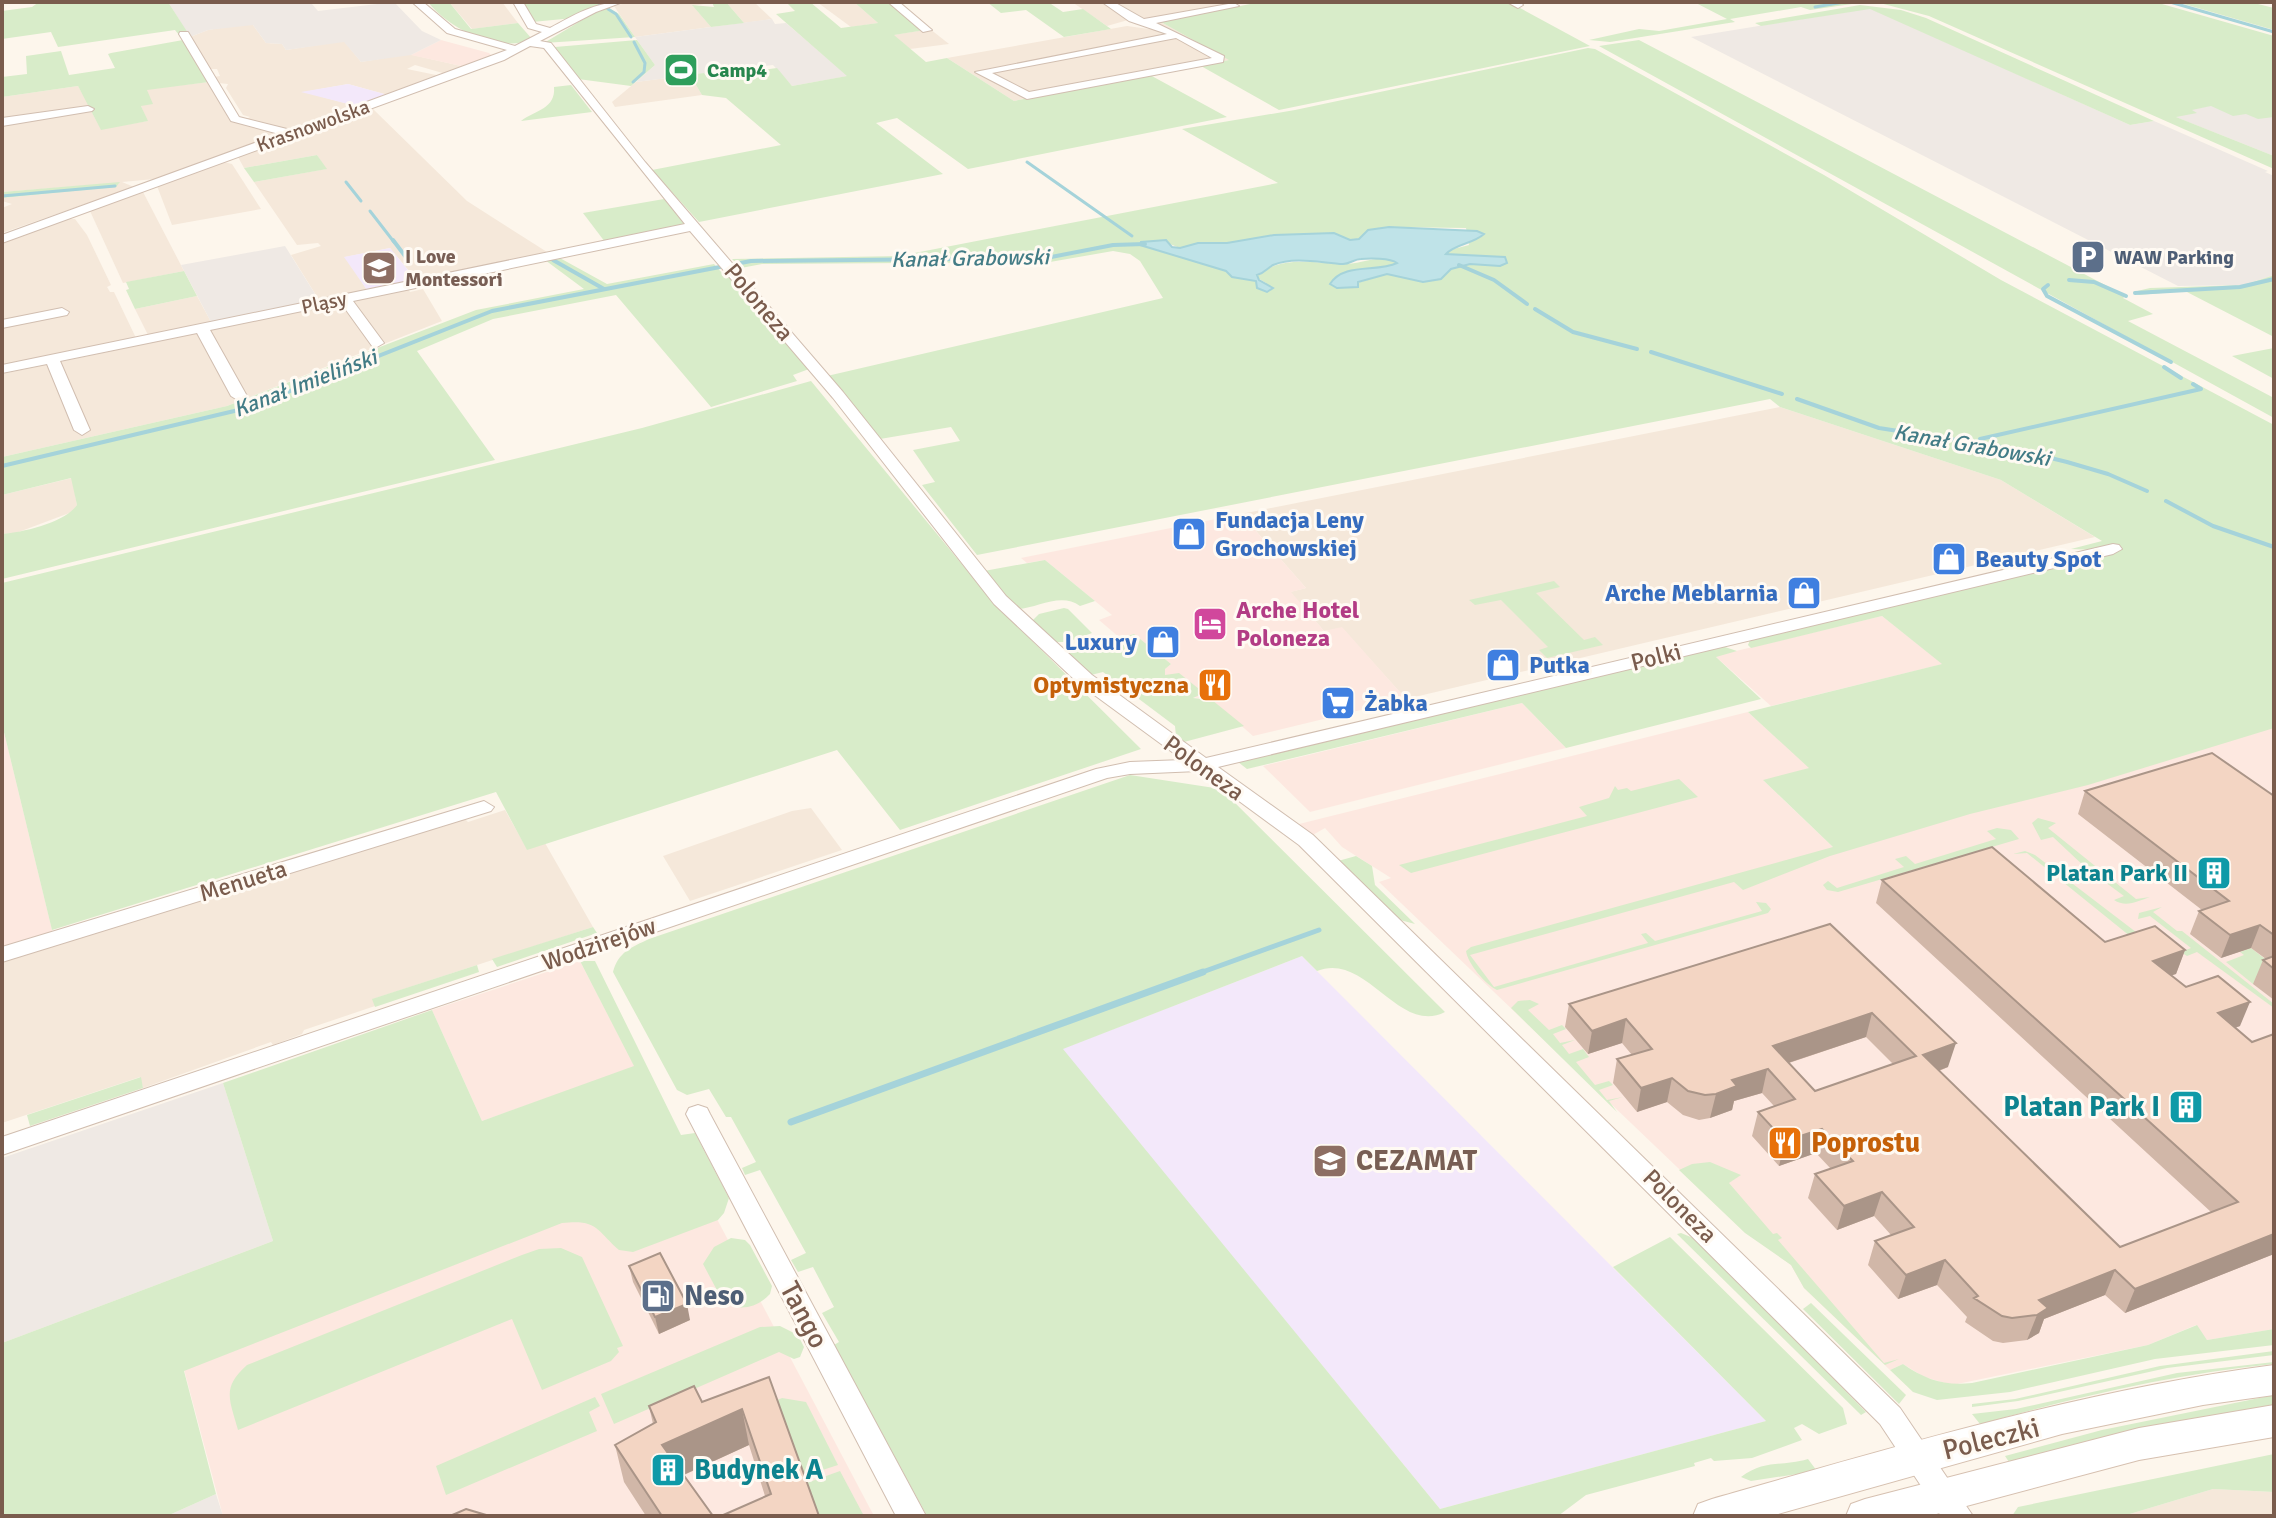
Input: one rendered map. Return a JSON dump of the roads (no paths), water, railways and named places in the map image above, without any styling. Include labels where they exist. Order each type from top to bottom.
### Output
[{"type":"main road","name":"Poleczki","points":[[1712,1516],[1920,1457],[2122,1405],[2274,1380]]},
{"type":"main road","name":"Poleczki","points":[[1865,1516],[1950,1506],[2139,1444],[2274,1421]]},
{"type":"street","points":[[417,2],[443,27],[473,40],[518,50]]},
{"type":"street","points":[[518,2],[532,26],[553,32]]},
{"type":"street","name":"Krasnowolska","points":[[2,239],[518,50],[592,10],[618,2]]},
{"type":"street","points":[[893,2],[927,30]]},
{"type":"street","points":[[1107,2],[1140,22],[1177,35],[1219,60],[1027,96],[981,72],[1177,35]]},
{"type":"street","points":[[1140,22],[1231,4]]},
{"type":"street","points":[[405,6],[418,20]]},
{"type":"street","points":[[426,29],[443,27]]},
{"type":"street","points":[[184,34],[235,119],[292,134]]},
{"type":"street","name":"Poloneza","points":[[533,44],[547,45],[622,142],[838,395],[1000,600],[1085,679],[1306,840],[1890,1416],[1950,1506]]},
{"type":"street","points":[[2,122],[88,109]]},
{"type":"street","name":"Pląsy","points":[[2,369],[694,226]]},
{"type":"street","points":[[344,298],[377,343]]},
{"type":"street","points":[[2,324],[62,312]]},
{"type":"street","points":[[202,328],[239,396]]},
{"type":"street","points":[[52,359],[82,430]]},
{"type":"street","name":"Polki","points":[[1200,765],[2113,549]]},
{"type":"street","name":"Wodzirejów","points":[[2,1146],[1103,773],[1130,768],[1200,765]]},
{"type":"street","name":"Menueta","points":[[2,955],[484,807]]},
{"type":"street","name":"Tango","points":[[698,1114],[911,1516]]},
{"type":"water","points":[[1389,227],[1477,231],[1484,234],[1446,254],[1505,257],[1507,263],[1500,266],[1470,264],[1451,269],[1441,279],[1423,282],[1387,274],[1358,282],[1358,287],[1337,288],[1330,284],[1344,273],[1397,263],[1374,259],[1343,264],[1281,262],[1257,275],[1259,280],[1273,288],[1267,292],[1257,288],[1256,281],[1232,277],[1226,271],[1140,245],[1141,242],[1166,240],[1172,247],[1180,248],[1198,243],[1227,243],[1274,235],[1334,233],[1350,240],[1359,239],[1368,230]]},
{"type":"waterway","points":[[1815,7],[1844,2]]},
{"type":"waterway","points":[[2170,2],[2274,32]]},
{"type":"waterway","points":[[608,9],[616,14],[631,37]]},
{"type":"waterway","points":[[633,82],[644,72],[645,63],[634,42]]},
{"type":"waterway","points":[[1027,162],[1132,236]]},
{"type":"waterway","name":"Kanał Grabowski","points":[[346,182],[361,201]]},
{"type":"waterway","name":"Kanał Grabowski","points":[[2,196],[115,186]]},
{"type":"waterway","name":"Kanał Grabowski","points":[[370,211],[394,242]]},
{"type":"waterway","name":"Kanał Grabowski","points":[[393,240],[405,256]]},
{"type":"waterway","name":"Kanał Imieliński","points":[[2,466],[247,408],[492,311],[751,261],[1046,258],[1113,245],[1145,244]]},
{"type":"waterway","name":"Kanał Grabowski","points":[[553,260],[604,289]]},
{"type":"waterway","name":"Kanał Grabowski","points":[[1459,265],[1494,280],[1527,304]]},
{"type":"waterway","points":[[2135,293],[2240,287],[2274,279]]},
{"type":"waterway","points":[[2069,280],[2094,282],[2126,296]]},
{"type":"waterway","points":[[2048,285],[2043,289],[2047,296],[2171,362]]},
{"type":"waterway","name":"Kanał Grabowski","points":[[1535,309],[1573,332],[1637,349]]},
{"type":"waterway","name":"Kanał Grabowski","points":[[1651,352],[1782,394]]},
{"type":"waterway","points":[[2164,367],[2181,378]]},
{"type":"waterway","points":[[1985,444],[1980,439],[2201,389],[2193,384]]},
{"type":"waterway","name":"Kanał Grabowski","points":[[1797,399],[1879,428],[2014,449],[2067,462],[2108,474],[2147,491]]},
{"type":"waterway","name":"Kanał Grabowski","points":[[2166,501],[2213,526],[2274,547]]},
{"type":"waterway","points":[[1197,974],[1319,930]]},
{"type":"waterway","points":[[791,1122],[1203,972]]},
{"type":"place","name":"Camp4","points":[[681,70]]},
{"type":"place","name":"WAW Parking","points":[[2088,257]]},
{"type":"place","name":"I Love Montessori","points":[[379,268]]},
{"type":"place","name":"Fundacja Leny Grochowskiej","points":[[1189,534]]},
{"type":"place","name":"Beauty Spot","points":[[1949,559]]},
{"type":"place","name":"Arche Meblarnia","points":[[1804,593]]},
{"type":"place","name":"Arche Hotel Poloneza","points":[[1210,624]]},
{"type":"place","name":"Luxury","points":[[1163,642]]},
{"type":"place","name":"Putka","points":[[1503,665]]},
{"type":"place","name":"Optymistyczna","points":[[1215,685]]},
{"type":"place","name":"Żabka","points":[[1338,703]]},
{"type":"place","name":"Platan Park II","points":[[2214,873]]},
{"type":"place","name":"Platan Park I","points":[[2186,1107]]},
{"type":"place","name":"Poprostu","points":[[1785,1143]]},
{"type":"place","name":"CEZAMAT","points":[[1330,1161]]},
{"type":"place","name":"Neso","points":[[658,1296]]},
{"type":"place","name":"Budynek A","points":[[668,1470]]}]
